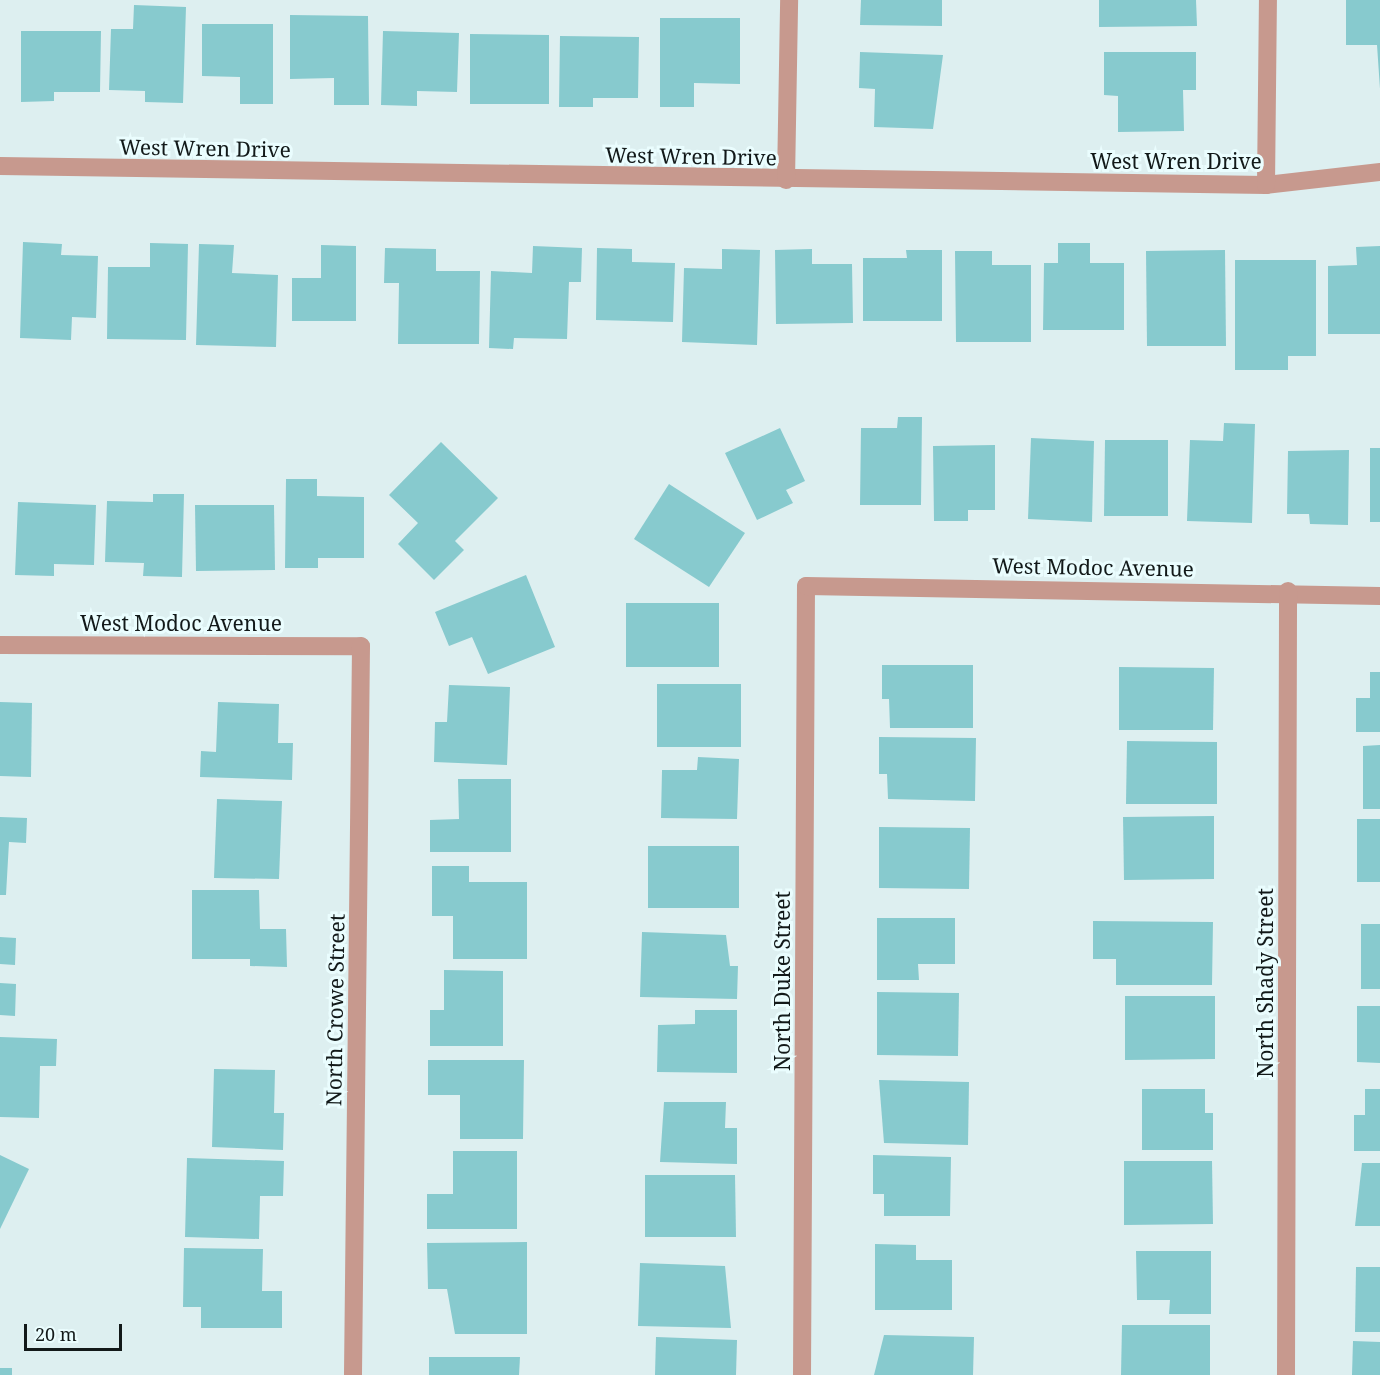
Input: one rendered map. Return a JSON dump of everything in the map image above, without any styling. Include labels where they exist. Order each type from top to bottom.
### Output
[{"type":"street","points":[[786,180],[789,0]]},
{"type":"street","points":[[1266,185],[1268,0]]},
{"type":"street","name":"West Wren Drive","points":[[0,166],[786,180],[1266,185],[1380,172]]},
{"type":"street","name":"West Modoc Avenue","points":[[806,586],[1288,591],[1380,596]]},
{"type":"street","name":"North Duke Street","points":[[802,1375],[806,586]]},
{"type":"street","name":"North Shady Street","points":[[1286,1375],[1288,591]]},
{"type":"street","name":"West Modoc Avenue","points":[[0,645],[361,646]]},
{"type":"street","name":"North Crowe Street","points":[[353,1375],[361,646]]},
{"type":"building","points":[[861,0],[942,0],[942,26],[860,25]]},
{"type":"building","points":[[1099,0],[1196,0],[1197,26],[1099,27]]},
{"type":"building","points":[[1346,0],[1380,0],[1380,89],[1377,45],[1346,45]]},
{"type":"building","points":[[134,5],[186,7],[183,103],[145,102],[145,91],[109,90],[111,29],[133,29]]},
{"type":"building","points":[[290,15],[368,16],[369,105],[334,105],[334,78],[290,79]]},
{"type":"building","points":[[660,18],[740,18],[740,84],[694,83],[694,107],[660,107]]},
{"type":"building","points":[[202,24],[273,24],[273,104],[240,104],[240,77],[202,76]]},
{"type":"building","points":[[21,31],[101,31],[100,92],[54,92],[54,101],[21,102]]},
{"type":"building","points":[[383,31],[459,33],[457,92],[417,91],[417,106],[381,105]]},
{"type":"building","points":[[470,34],[549,35],[549,104],[470,104]]},
{"type":"building","points":[[560,36],[639,37],[638,98],[593,98],[593,107],[559,107]]},
{"type":"building","points":[[860,52],[943,55],[933,129],[874,127],[875,89],[859,88]]},
{"type":"building","points":[[1104,52],[1196,52],[1196,90],[1183,90],[1184,131],[1118,132],[1118,96],[1104,95]]},
{"type":"building","points":[[23,242],[62,244],[61,255],[98,256],[96,318],[72,317],[71,340],[20,338]]},
{"type":"building","points":[[150,243],[188,244],[186,340],[107,339],[108,267],[150,267]]},
{"type":"building","points":[[1058,243],[1090,243],[1090,263],[1124,263],[1124,330],[1043,330],[1044,263],[1058,263]]},
{"type":"building","points":[[199,244],[234,245],[232,273],[278,275],[276,347],[196,345]]},
{"type":"building","points":[[321,245],[356,246],[356,321],[292,321],[292,278],[321,278]]},
{"type":"building","points":[[533,246],[582,248],[581,282],[569,282],[567,339],[514,338],[513,349],[489,348],[491,271],[532,273]]},
{"type":"building","points":[[1380,246],[1380,334],[1328,334],[1328,266],[1357,265],[1356,247]]},
{"type":"building","points":[[385,248],[436,249],[436,271],[480,271],[479,344],[398,344],[399,283],[384,283]]},
{"type":"building","points":[[597,248],[632,249],[632,262],[675,263],[673,322],[596,320]]},
{"type":"building","points":[[722,249],[760,250],[757,345],[682,342],[684,268],[722,269]]},
{"type":"building","points":[[812,249],[812,264],[852,264],[853,323],[776,324],[775,250]]},
{"type":"building","points":[[906,250],[942,250],[942,321],[863,321],[863,258],[907,258]]},
{"type":"building","points":[[1225,250],[1226,346],[1147,346],[1146,251]]},
{"type":"building","points":[[955,251],[992,251],[992,265],[1031,265],[1031,342],[956,342]]},
{"type":"building","points":[[1235,260],[1316,260],[1316,356],[1288,356],[1288,370],[1235,370]]},
{"type":"building","points":[[898,417],[922,417],[921,505],[860,505],[861,428],[897,428]]},
{"type":"building","points":[[1224,423],[1255,424],[1252,523],[1187,521],[1190,440],[1223,441]]},
{"type":"building","points":[[780,428],[805,481],[786,490],[793,503],[757,520],[725,453]]},
{"type":"building","points":[[1031,438],[1094,441],[1092,522],[1028,519]]},
{"type":"building","points":[[1105,440],[1168,440],[1168,516],[1104,516]]},
{"type":"building","points":[[441,442],[498,498],[455,541],[464,550],[434,580],[398,544],[418,523],[389,495]]},
{"type":"building","points":[[995,445],[995,510],[968,510],[968,521],[934,521],[933,446]]},
{"type":"building","points":[[1370,448],[1380,448],[1380,522],[1370,522]]},
{"type":"building","points":[[1349,450],[1348,525],[1310,524],[1309,514],[1287,514],[1288,451]]},
{"type":"building","points":[[286,479],[317,479],[317,496],[364,497],[364,558],[318,558],[318,568],[285,568]]},
{"type":"building","points":[[669,484],[745,533],[709,587],[634,539]]},
{"type":"building","points":[[153,494],[184,494],[182,577],[143,576],[144,563],[105,562],[107,501],[153,502]]},
{"type":"building","points":[[18,502],[96,505],[94,565],[54,564],[54,576],[15,575]]},
{"type":"building","points":[[195,505],[274,505],[275,570],[196,571]]},
{"type":"building","points":[[526,575],[555,647],[488,674],[472,637],[449,646],[435,612]]},
{"type":"building","points":[[626,603],[719,603],[719,667],[626,667]]},
{"type":"building","points":[[882,665],[973,665],[973,728],[890,728],[889,699],[882,699]]},
{"type":"building","points":[[1119,667],[1214,668],[1213,730],[1119,730]]},
{"type":"building","points":[[1370,672],[1380,672],[1380,732],[1356,732],[1356,698],[1370,698]]},
{"type":"building","points":[[657,684],[741,684],[741,747],[657,747]]},
{"type":"building","points":[[449,685],[510,687],[507,765],[434,762],[435,722],[447,722]]},
{"type":"building","points":[[0,702],[32,703],[31,777],[0,776]]},
{"type":"building","points":[[218,702],[279,704],[278,743],[293,743],[292,780],[200,777],[201,751],[216,752]]},
{"type":"building","points":[[879,737],[976,738],[975,801],[888,799],[887,774],[879,774]]},
{"type":"building","points":[[1127,741],[1217,742],[1217,804],[1126,804]]},
{"type":"building","points":[[1380,745],[1380,809],[1363,809],[1363,746]]},
{"type":"building","points":[[698,757],[739,759],[737,819],[661,818],[662,770],[697,770]]},
{"type":"building","points":[[458,779],[511,779],[511,852],[430,852],[430,820],[459,819]]},
{"type":"building","points":[[217,799],[282,801],[279,879],[214,878]]},
{"type":"building","points":[[1214,816],[1214,879],[1124,880],[1123,817]]},
{"type":"building","points":[[0,817],[27,818],[26,843],[9,842],[6,895],[0,895]]},
{"type":"building","points":[[1357,819],[1380,819],[1380,882],[1357,882]]},
{"type":"building","points":[[879,827],[970,828],[969,889],[879,888]]},
{"type":"building","points":[[648,846],[739,846],[739,908],[648,908]]},
{"type":"building","points":[[432,866],[469,866],[469,882],[527,882],[527,959],[453,959],[453,916],[432,916]]},
{"type":"building","points":[[192,890],[259,890],[260,929],[286,929],[287,967],[250,966],[250,959],[192,959]]},
{"type":"building","points":[[877,918],[955,918],[955,964],[918,964],[919,980],[877,980]]},
{"type":"building","points":[[1093,921],[1213,922],[1212,985],[1116,985],[1116,959],[1093,959]]},
{"type":"building","points":[[1361,924],[1380,924],[1380,989],[1361,989]]},
{"type":"building","points":[[642,932],[726,935],[730,966],[738,966],[737,999],[640,997]]},
{"type":"building","points":[[0,937],[16,938],[15,965],[0,964]]},
{"type":"building","points":[[444,970],[503,971],[503,1046],[430,1046],[430,1010],[444,1010]]},
{"type":"building","points":[[0,983],[16,984],[15,1016],[0,1015]]},
{"type":"building","points":[[877,992],[959,993],[958,1056],[877,1055]]},
{"type":"building","points":[[1125,996],[1215,996],[1215,1059],[1125,1060]]},
{"type":"building","points":[[1357,1006],[1380,1006],[1380,1063],[1357,1062]]},
{"type":"building","points":[[695,1010],[737,1010],[737,1073],[657,1072],[658,1025],[695,1024]]},
{"type":"building","points":[[0,1037],[57,1039],[56,1066],[40,1066],[39,1118],[0,1117]]},
{"type":"building","points":[[428,1060],[524,1060],[523,1139],[460,1139],[460,1095],[428,1095]]},
{"type":"building","points":[[214,1069],[275,1070],[274,1113],[284,1113],[283,1150],[212,1147]]},
{"type":"building","points":[[879,1080],[969,1082],[968,1145],[884,1143]]},
{"type":"building","points":[[1142,1089],[1205,1089],[1205,1113],[1213,1113],[1213,1150],[1142,1150]]},
{"type":"building","points":[[1365,1089],[1380,1089],[1380,1151],[1354,1151],[1354,1115],[1365,1115]]},
{"type":"building","points":[[664,1102],[726,1102],[725,1128],[737,1128],[737,1164],[660,1162]]},
{"type":"building","points":[[453,1151],[517,1151],[517,1229],[427,1229],[427,1194],[453,1194]]},
{"type":"building","points":[[0,1155],[29,1169],[0,1229]]},
{"type":"building","points":[[873,1155],[951,1157],[950,1216],[884,1216],[884,1194],[873,1194]]},
{"type":"building","points":[[187,1158],[284,1161],[283,1196],[260,1196],[259,1239],[185,1237]]},
{"type":"building","points":[[1124,1161],[1212,1161],[1213,1224],[1124,1225]]},
{"type":"building","points":[[1362,1163],[1380,1163],[1380,1226],[1355,1226]]},
{"type":"building","points":[[645,1175],[735,1175],[736,1237],[645,1237]]},
{"type":"building","points":[[527,1242],[527,1334],[455,1334],[447,1289],[428,1289],[427,1243]]},
{"type":"building","points":[[875,1244],[916,1245],[916,1260],[952,1260],[952,1310],[875,1310]]},
{"type":"building","points":[[184,1248],[263,1249],[262,1291],[282,1291],[282,1328],[201,1328],[201,1307],[183,1307]]},
{"type":"building","points":[[1136,1251],[1211,1251],[1211,1314],[1169,1314],[1170,1300],[1137,1300]]},
{"type":"building","points":[[640,1263],[725,1266],[731,1328],[638,1326]]},
{"type":"building","points":[[1356,1267],[1380,1267],[1380,1332],[1355,1332]]},
{"type":"building","points":[[1122,1325],[1210,1325],[1210,1375],[1121,1375]]},
{"type":"building","points":[[884,1335],[974,1337],[973,1375],[874,1375]]},
{"type":"building","points":[[656,1337],[737,1340],[736,1375],[655,1375]]},
{"type":"building","points":[[1353,1341],[1380,1342],[1380,1375],[1352,1375]]},
{"type":"building","points":[[429,1357],[520,1357],[519,1375],[429,1375]]},
{"type":"building","points":[[0,1368],[12,1368],[12,1375],[0,1375]]}]
